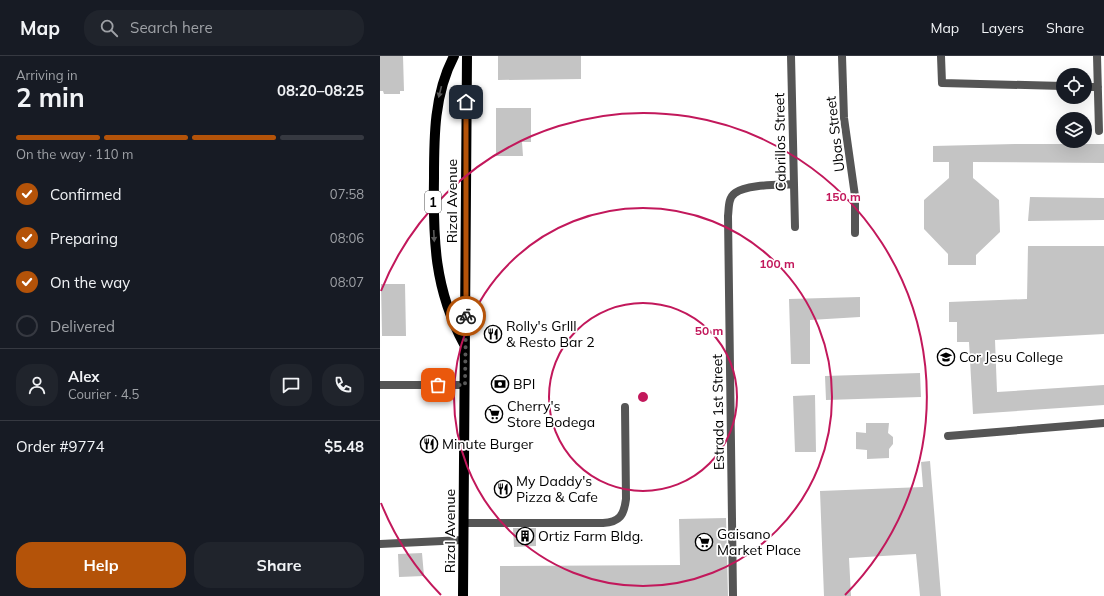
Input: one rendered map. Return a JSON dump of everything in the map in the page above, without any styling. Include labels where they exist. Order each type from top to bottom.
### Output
[{"type":"main road","name":"Rizal Avenue","points":[[454,56],[444,80],[437,106],[434,146],[433,227],[437,269],[444,298],[453,322],[465,345]]},
{"type":"main road","name":"Rizal Avenue","points":[[463,596],[467,56]]},
{"type":"street","name":"Cabrillos Street","points":[[791,56],[795,228]]},
{"type":"street","name":"Ubas Street","points":[[842,56],[844,118],[855,196],[855,233]]},
{"type":"street","points":[[940,56],[942,83],[1056,86]]},
{"type":"street","points":[[1097,56],[1099,131]]},
{"type":"street","points":[[1092,87],[1098,87]]},
{"type":"street","name":"Estrada 1st Street","points":[[733,596],[728,216],[730,201],[735,192],[746,189],[794,184]]},
{"type":"street","points":[[380,385],[465,385]]},
{"type":"street","points":[[464,523],[603,523],[617,520],[624,512],[626,499],[625,407]]},
{"type":"street","points":[[948,436],[1104,423]]},
{"type":"street","points":[[380,544],[463,540]]},
{"type":"building","points":[[380,56],[403,56],[404,91],[400,91],[400,94],[384,94],[383,91],[380,91]]},
{"type":"building","points":[[498,56],[581,56],[581,79],[498,80]]},
{"type":"building","points":[[496,108],[531,108],[531,142],[522,142],[523,156],[496,156]]},
{"type":"building","points":[[1056,144],[1056,148],[1092,148],[1092,144],[1104,144],[1104,163],[973,162],[973,178],[999,200],[1000,232],[976,255],[976,265],[948,265],[948,254],[924,229],[924,200],[949,178],[949,162],[933,162],[933,146]]},
{"type":"building","points":[[1030,197],[1104,198],[1104,220],[1028,221]]},
{"type":"building","points":[[1028,246],[1104,246],[1104,334],[995,340],[997,392],[1104,385],[1104,405],[973,414],[969,342],[957,342],[957,322],[949,322],[949,302],[1027,299]]},
{"type":"building","points":[[381,284],[405,284],[406,336],[382,336]]},
{"type":"building","points":[[860,297],[860,317],[810,320],[810,364],[791,364],[789,299]]},
{"type":"building","points":[[920,373],[921,397],[826,400],[825,376]]},
{"type":"building","points":[[815,395],[816,452],[795,452],[793,396]]},
{"type":"building","points":[[866,423],[889,423],[888,433],[893,437],[893,444],[889,449],[889,458],[867,459],[867,450],[856,449],[856,432],[866,433]]},
{"type":"building","points":[[930,461],[941,596],[920,596],[916,554],[849,558],[851,596],[824,596],[820,491],[923,487],[921,462]]},
{"type":"building","name":"Gaisano Market Place","points":[[726,518],[728,596],[500,596],[500,566],[680,565],[679,519]]},
{"type":"building","name":"Ortiz Farm Bldg.","points":[[513,528],[536,528],[536,546],[514,547]]},
{"type":"building","points":[[422,553],[424,576],[399,577],[398,554]]},
{"type":"way so far","points":[[438,385],[465,385],[466,316]]},
{"type":"place","name":"Rolly's Grlll & Resto Bar 2","points":[[493,334]]},
{"type":"place","name":"Cor Jesu College","points":[[946,357]]},
{"type":"place","name":"BPI","points":[[500,384]]},
{"type":"place","name":"Cherry's Store Bodega","points":[[494,414]]},
{"type":"place","name":"Minute Burger","points":[[429,444]]},
{"type":"place","name":"My Daddy's Pizza & Cafe","points":[[503,489]]},
{"type":"place","name":"Ortiz Farm Bldg.","points":[[525,536]]},
{"type":"place","name":"Gaisano Market Place","points":[[704,542]]},
{"type":"route","points":[[466,102],[466,316]]}]
